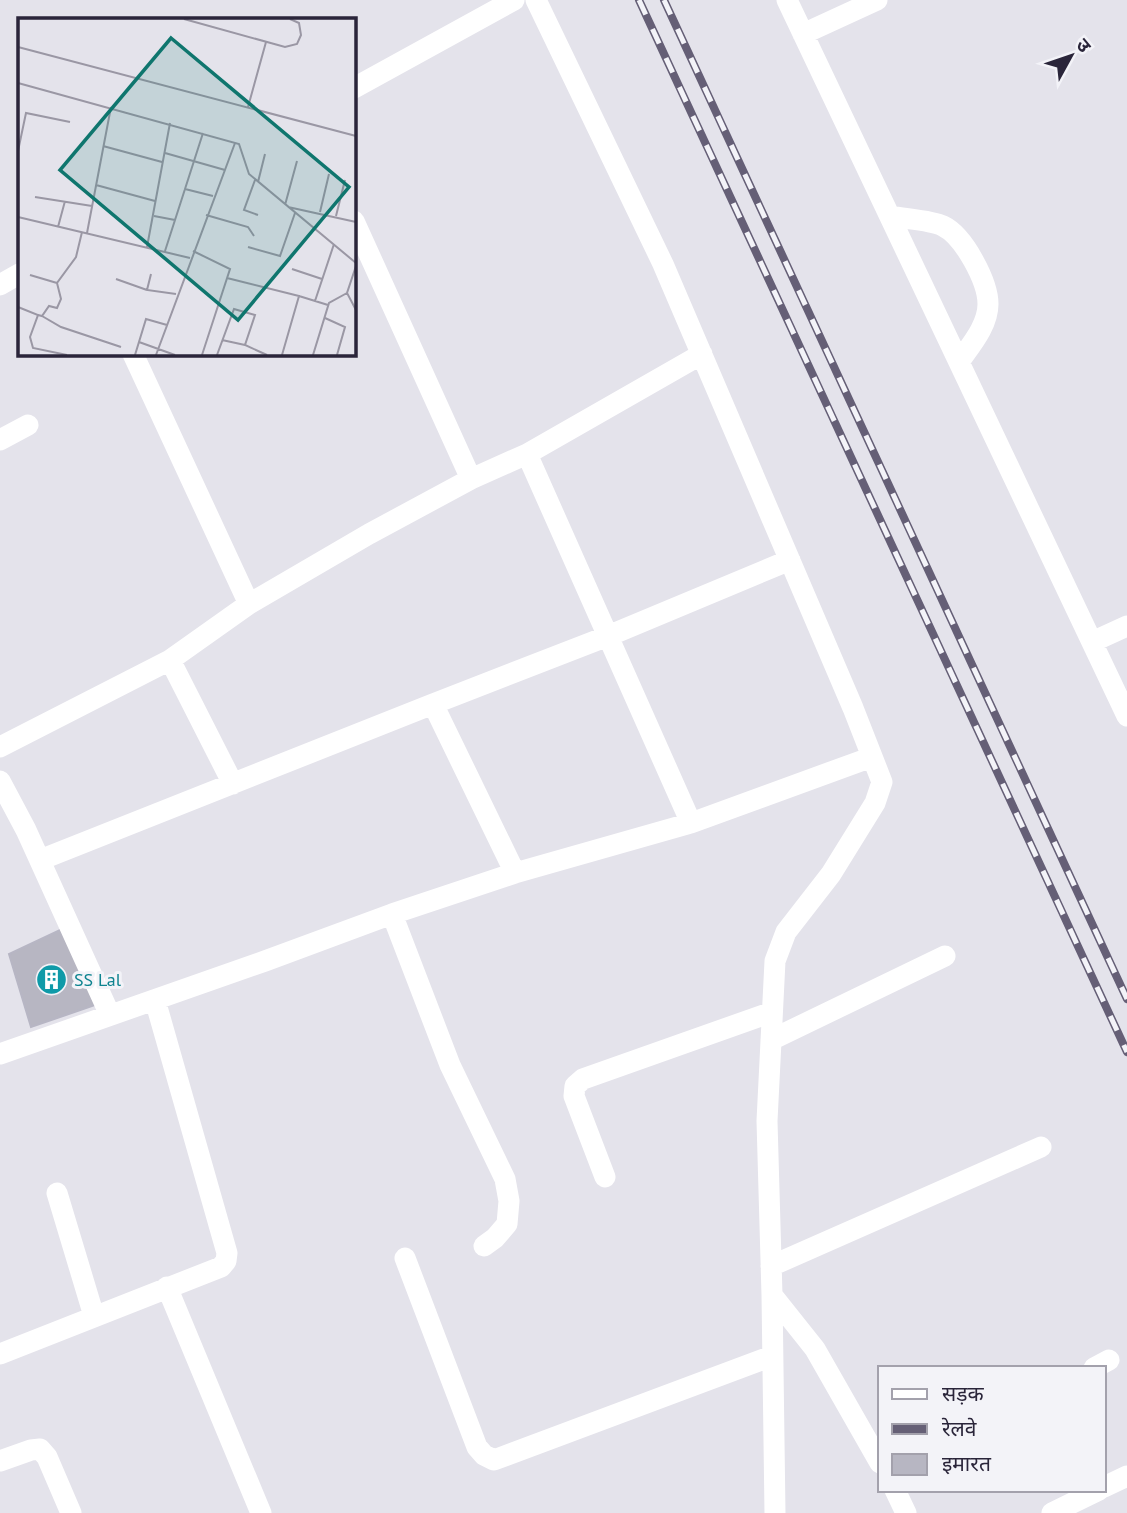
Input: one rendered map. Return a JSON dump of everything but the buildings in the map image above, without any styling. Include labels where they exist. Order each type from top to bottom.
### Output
[{"type":"street","points":[[355,87],[514,0]]},
{"type":"street","points":[[536,0],[663,264],[853,708],[881,782],[875,803],[831,874],[786,932],[775,961],[766,1121],[775,1513]]},
{"type":"street","points":[[787,0],[1127,716]]},
{"type":"street","points":[[803,33],[877,0]]},
{"type":"street","points":[[890,216],[942,225],[956,234],[967,247],[983,283],[988,304],[978,335],[959,362]]},
{"type":"street","points":[[355,223],[471,479]]},
{"type":"street","points":[[0,285],[18,275]]},
{"type":"street","points":[[0,747],[170,660],[249,604],[369,534],[471,479],[527,454],[702,354]]},
{"type":"street","points":[[133,355],[249,604]]},
{"type":"street","points":[[0,440],[28,425]]},
{"type":"street","points":[[527,454],[691,822]]},
{"type":"street","points":[[40,860],[608,636],[790,560]]},
{"type":"street","points":[[1092,642],[1127,626]]},
{"type":"street","points":[[170,660],[233,784]]},
{"type":"street","points":[[1107,674],[1127,665]]},
{"type":"street","points":[[433,704],[515,873]]},
{"type":"street","points":[[0,1054],[392,914],[515,873],[691,822],[872,757]]},
{"type":"street","points":[[0,781],[26,830],[110,1016]]},
{"type":"street","points":[[392,914],[450,1065],[505,1179],[509,1201],[507,1224],[484,1246]]},
{"type":"street","points":[[771,1040],[945,956]]},
{"type":"street","points":[[0,1354],[221,1267],[226,1261],[227,1252],[155,1000]]},
{"type":"street","points":[[606,1177],[574,1096],[575,1086],[583,1079],[772,1013]]},
{"type":"street","points":[[771,1266],[1041,1147]]},
{"type":"street","points":[[57,1193],[94,1316]]},
{"type":"street","points":[[405,1258],[477,1447],[484,1455],[494,1460],[772,1356]]},
{"type":"street","points":[[167,1287],[261,1513]]},
{"type":"street","points":[[772,1294],[815,1349],[878,1459]]},
{"type":"street","points":[[0,1461],[40,1449],[47,1457],[71,1513]]},
{"type":"street","points":[[1106,1487],[1127,1476]]},
{"type":"street","points":[[896,1492],[906,1513]]},
{"type":"street","points":[[1052,1513],[1095,1492]]},
{"type":"railway","points":[[639,0],[1127,1052]]},
{"type":"railway","points":[[664,0],[1127,999]]},
{"type":"place","name":"SS Lal","points":[[51,979]]}]
